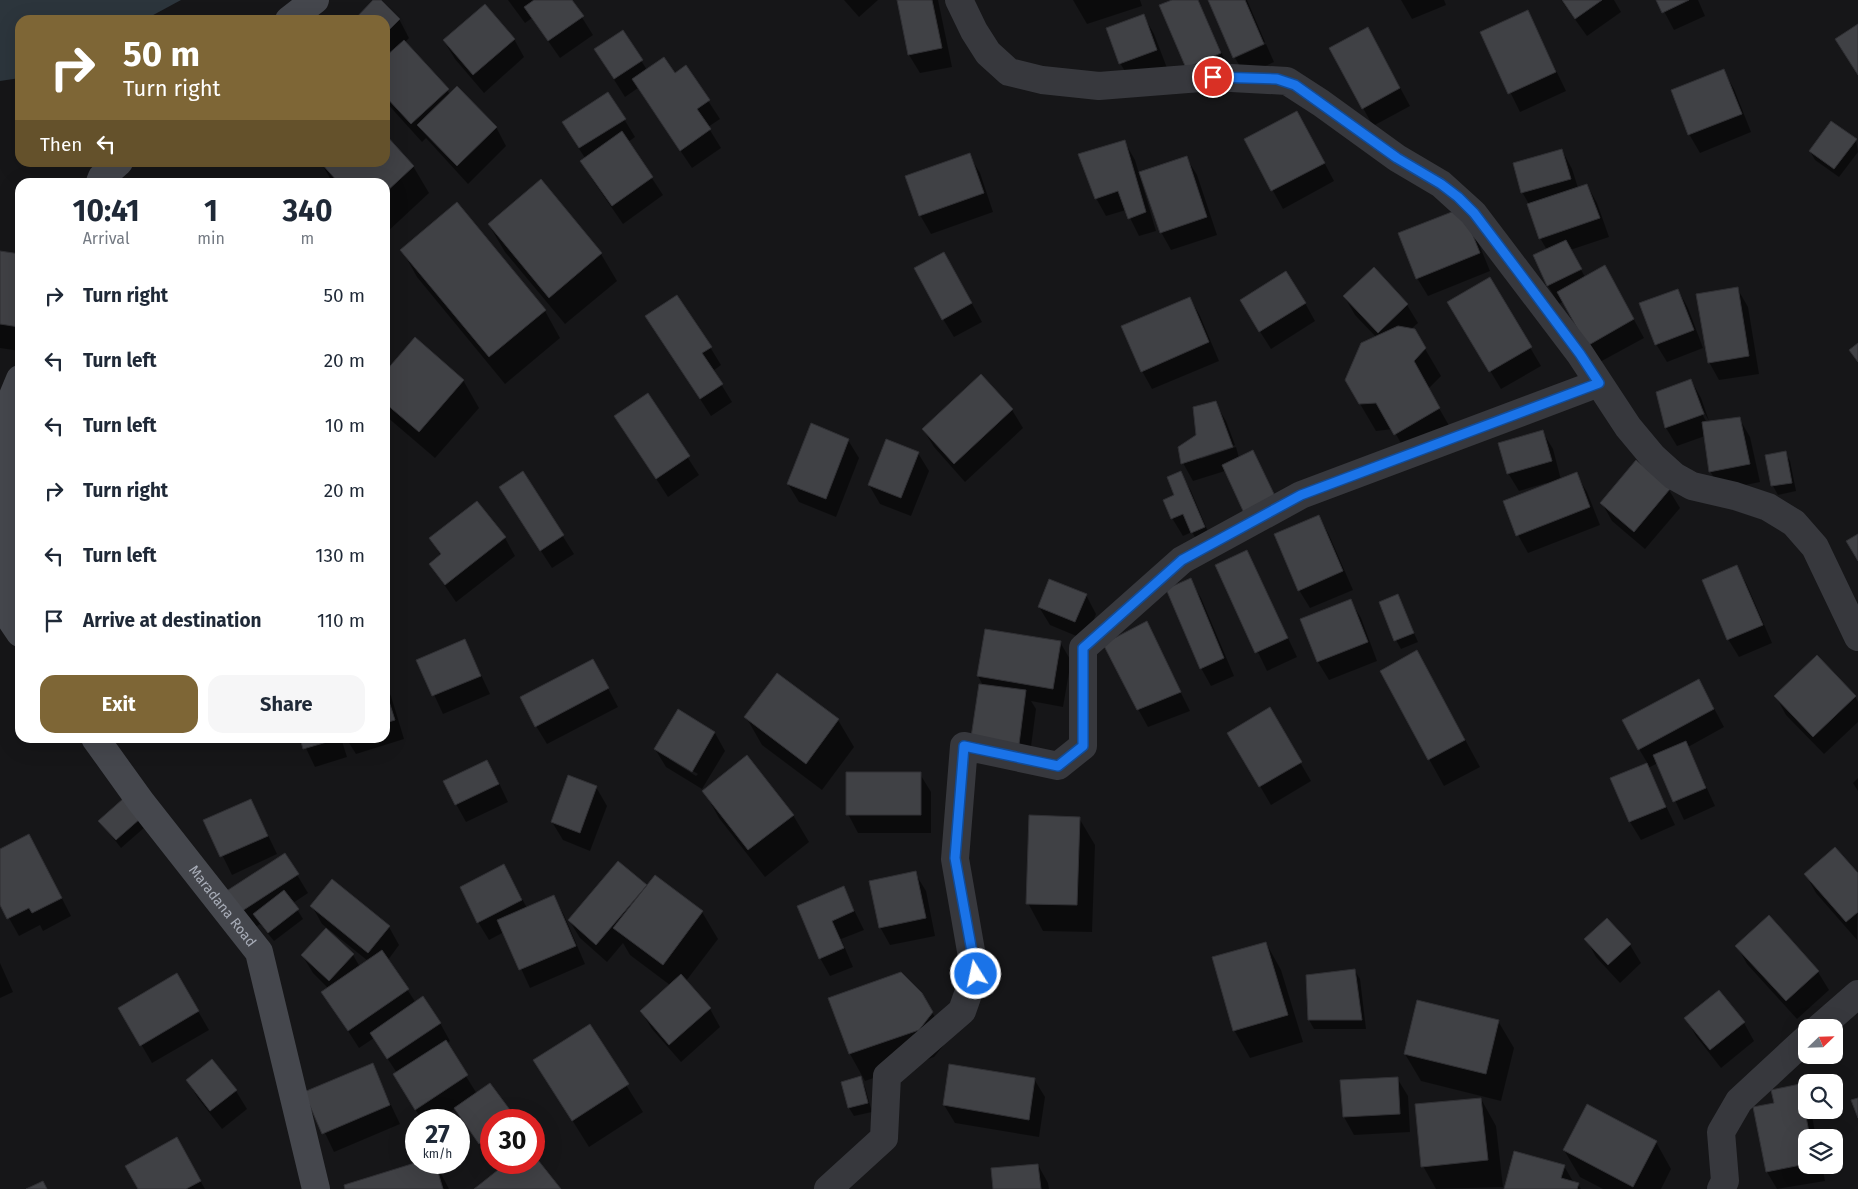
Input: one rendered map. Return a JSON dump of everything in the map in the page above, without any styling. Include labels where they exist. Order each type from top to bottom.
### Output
[{"type":"street","points":[[296,15],[315,0]]},
{"type":"street","points":[[960,0],[974,31],[988,53],[1009,72],[1042,80],[1099,86],[1213,77],[1277,79],[1295,85],[1397,158],[1441,184],[1474,213],[1580,354],[1628,427],[1652,457],[1674,476],[1692,486],[1768,507],[1794,523],[1815,547],[1858,637]]},
{"type":"street","points":[[102,178],[113,167]]},
{"type":"street","points":[[828,1189],[884,1138],[887,1076],[962,1011],[976,974],[955,858],[964,746],[1058,766],[1083,746],[1083,648],[1182,560],[1301,495],[1599,383]]},
{"type":"street","points":[[10,622],[6,415],[15,392]]},
{"type":"street","name":"Maradana Road","points":[[99,743],[141,802],[259,952],[316,1189]]},
{"type":"street","points":[[1829,1019],[1858,994]]},
{"type":"street","points":[[1722,1189],[1725,1182],[1721,1132],[1739,1101],[1798,1046]]},
{"type":"shaded area","points":[[0,0],[181,0],[153,15],[15,15],[15,79],[0,81]]},
{"type":"building","points":[[373,0],[381,0],[400,19],[390,29],[390,15],[359,15]]},
{"type":"building","points":[[534,0],[572,0],[584,16],[548,41],[524,7]]},
{"type":"building","points":[[897,0],[932,0],[942,48],[908,55]]},
{"type":"building","points":[[1172,0],[1198,0],[1221,53],[1186,68],[1159,5]]},
{"type":"building","points":[[1208,0],[1245,0],[1264,44],[1233,58]]},
{"type":"building","points":[[1562,0],[1602,0],[1575,19]]},
{"type":"building","points":[[1656,0],[1689,0],[1662,13]]},
{"type":"building","points":[[485,4],[515,39],[473,75],[443,40]]},
{"type":"building","points":[[1528,10],[1556,72],[1508,94],[1480,32]]},
{"type":"building","points":[[1144,14],[1157,50],[1119,64],[1106,28]]},
{"type":"building","points":[[1858,24],[1858,75],[1835,39]]},
{"type":"building","points":[[1368,27],[1400,88],[1362,109],[1329,48]]},
{"type":"building","points":[[623,30],[643,60],[614,79],[594,49]]},
{"type":"building","points":[[404,40],[449,89],[411,124],[390,101],[390,53]]},
{"type":"building","points":[[664,57],[675,73],[686,65],[710,100],[697,109],[711,129],[680,151],[632,79]]},
{"type":"building","points":[[1724,69],[1742,114],[1688,135],[1671,90]]},
{"type":"building","points":[[457,86],[497,127],[457,166],[417,125]]},
{"type":"building","points":[[608,92],[626,119],[579,148],[562,122]]},
{"type":"building","points":[[1297,111],[1325,163],[1271,191],[1244,139]]},
{"type":"building","points":[[1831,121],[1857,139],[1834,169],[1809,151]]},
{"type":"building","points":[[622,131],[653,177],[612,206],[580,161]]},
{"type":"building","points":[[390,140],[414,166],[390,188],[390,178],[334,178],[324,167],[390,167]]},
{"type":"building","points":[[1125,140],[1146,212],[1128,219],[1118,191],[1095,199],[1078,154]]},
{"type":"building","points":[[1562,149],[1571,179],[1521,193],[1513,163]]},
{"type":"building","points":[[970,153],[984,193],[919,216],[905,176]]},
{"type":"building","points":[[1187,156],[1207,217],[1160,233],[1139,172]]},
{"type":"building","points":[[541,179],[602,253],[549,298],[488,224]]},
{"type":"building","points":[[1587,184],[1600,218],[1539,239],[1527,204]]},
{"type":"building","points":[[457,202],[546,310],[489,357],[400,250]]},
{"type":"building","points":[[1462,208],[1480,253],[1416,279],[1398,233]]},
{"type":"building","points":[[1566,240],[1582,269],[1547,286],[1533,255]]},
{"type":"building","points":[[0,251],[15,253],[15,326],[0,324]]},
{"type":"building","points":[[944,252],[972,303],[942,320],[914,268]]},
{"type":"building","points":[[1605,265],[1634,319],[1587,346],[1557,292]]},
{"type":"building","points":[[1374,267],[1408,304],[1378,333],[1343,296]]},
{"type":"building","points":[[1286,271],[1306,303],[1259,332],[1240,300]]},
{"type":"building","points":[[1490,277],[1532,347],[1489,372],[1447,302]]},
{"type":"building","points":[[1738,287],[1749,356],[1708,363],[1696,294]]},
{"type":"building","points":[[1678,289],[1694,330],[1655,345],[1639,303]]},
{"type":"building","points":[[677,295],[712,347],[702,353],[723,384],[700,399],[645,316]]},
{"type":"building","points":[[1190,297],[1209,342],[1141,372],[1121,326]]},
{"type":"building","points":[[1398,326],[1415,329],[1426,348],[1414,361],[1440,408],[1394,435],[1376,403],[1359,404],[1345,380],[1361,343]]},
{"type":"building","points":[[415,337],[464,380],[419,432],[390,407],[390,366]]},
{"type":"building","points":[[1858,343],[1858,362],[1849,350]]},
{"type":"building","points":[[981,374],[1013,409],[954,464],[922,429]]},
{"type":"building","points":[[1691,379],[1704,414],[1665,428],[1656,392]]},
{"type":"building","points":[[648,393],[690,456],[656,479],[614,416]]},
{"type":"building","points":[[1216,401],[1233,447],[1181,464],[1178,447],[1196,435],[1193,407]]},
{"type":"building","points":[[1740,417],[1750,464],[1709,472],[1702,422]]},
{"type":"building","points":[[811,423],[849,439],[826,499],[787,484]]},
{"type":"building","points":[[1543,430],[1552,461],[1507,474],[1498,443]]},
{"type":"building","points":[[886,439],[919,452],[901,498],[868,485]]},
{"type":"building","points":[[1253,450],[1276,498],[1244,513],[1222,465]]},
{"type":"building","points":[[1786,451],[1792,483],[1771,486],[1765,455]]},
{"type":"building","points":[[1636,460],[1670,489],[1634,532],[1600,503]]},
{"type":"building","points":[[523,471],[564,535],[540,551],[499,487]]},
{"type":"building","points":[[1181,471],[1205,527],[1191,533],[1183,514],[1171,519],[1163,500],[1174,495],[1167,477]]},
{"type":"building","points":[[1577,472],[1590,507],[1516,536],[1503,501]]},
{"type":"building","points":[[477,501],[506,537],[445,585],[429,564],[441,554],[429,538]]},
{"type":"building","points":[[1319,515],[1343,571],[1298,591],[1274,534]]},
{"type":"building","points":[[1858,534],[1858,561],[1846,541]]},
{"type":"building","points":[[1247,550],[1288,638],[1255,653],[1215,565]]},
{"type":"building","points":[[1737,565],[1763,625],[1727,640],[1702,580]]},
{"type":"building","points":[[1191,578],[1224,658],[1200,669],[1166,589]]},
{"type":"building","points":[[1049,579],[1087,594],[1075,622],[1038,607]]},
{"type":"building","points":[[1398,594],[1414,633],[1394,641],[1379,602]]},
{"type":"building","points":[[1351,599],[1368,642],[1317,662],[1300,619]]},
{"type":"building","points":[[1147,621],[1181,692],[1137,710],[1103,644]]},
{"type":"building","points":[[985,629],[1061,641],[1053,689],[977,676]]},
{"type":"building","points":[[465,639],[481,676],[432,696],[416,660]]},
{"type":"building","points":[[1417,650],[1465,740],[1428,760],[1380,671]]},
{"type":"building","points":[[1817,655],[1856,696],[1813,737],[1774,696]]},
{"type":"building","points":[[593,659],[609,688],[535,727],[520,697]]},
{"type":"building","points":[[777,673],[839,719],[806,764],[744,717]]},
{"type":"building","points":[[1699,679],[1714,709],[1638,750],[1622,720]]},
{"type":"building","points":[[979,684],[1026,690],[1018,752],[970,744]]},
{"type":"building","points":[[390,704],[395,720],[390,722]]},
{"type":"building","points":[[1270,707],[1302,762],[1259,787],[1227,733]]},
{"type":"building","points":[[678,709],[715,732],[692,772],[654,749]]},
{"type":"building","points":[[1686,741],[1706,788],[1673,802],[1653,755]]},
{"type":"building","points":[[301,743],[323,743],[303,749]]},
{"type":"building","points":[[747,755],[794,815],[748,850],[702,791]]},
{"type":"building","points":[[487,760],[499,784],[455,805],[443,781]]},
{"type":"building","points":[[1647,763],[1666,807],[1629,822],[1610,778]]},
{"type":"building","points":[[846,772],[921,772],[921,815],[846,815]]},
{"type":"building","points":[[568,775],[597,786],[580,833],[551,822]]},
{"type":"building","points":[[124,798],[141,818],[116,840],[98,821]]},
{"type":"building","points":[[251,799],[268,836],[220,857],[203,820]]},
{"type":"building","points":[[1029,815],[1080,817],[1077,905],[1026,904]]},
{"type":"building","points":[[29,834],[62,898],[32,913],[29,908],[7,919],[0,905],[0,849]]},
{"type":"building","points":[[1835,847],[1858,873],[1858,912],[1846,922],[1804,874]]},
{"type":"building","points":[[285,853],[299,874],[239,913],[225,892]]},
{"type":"building","points":[[618,861],[647,885],[596,945],[568,920]]},
{"type":"building","points":[[504,864],[522,900],[477,923],[460,887]]},
{"type":"building","points":[[916,871],[926,918],[879,928],[869,881]]},
{"type":"building","points":[[655,875],[703,911],[663,965],[613,928]]},
{"type":"building","points":[[332,879],[390,926],[368,953],[310,906]]},
{"type":"building","points":[[844,886],[854,911],[832,921],[844,948],[819,959],[797,906]]},
{"type":"building","points":[[284,890],[299,909],[268,933],[253,914]]},
{"type":"building","points":[[554,895],[576,946],[519,970],[497,920]]},
{"type":"building","points":[[1769,915],[1819,971],[1786,1001],[1735,946]]},
{"type":"building","points":[[1607,918],[1631,944],[1608,965],[1584,939]]},
{"type":"building","points":[[326,928],[354,954],[329,981],[301,955]]},
{"type":"building","points":[[1266,942],[1288,1015],[1233,1031],[1212,957]]},
{"type":"building","points":[[382,950],[409,989],[348,1031],[321,992]]},
{"type":"building","points":[[1355,969],[1362,1020],[1308,1020],[1306,975]]},
{"type":"building","points":[[901,972],[922,993],[933,1012],[919,1030],[849,1054],[828,998]]},
{"type":"building","points":[[177,973],[199,1011],[140,1046],[118,1008]]},
{"type":"building","points":[[681,974],[711,1008],[669,1045],[640,1011]]},
{"type":"building","points":[[1719,990],[1745,1022],[1710,1050],[1684,1018]]},
{"type":"building","points":[[423,996],[441,1023],[387,1059],[370,1033]]},
{"type":"building","points":[[1417,1000],[1499,1020],[1486,1074],[1404,1054]]},
{"type":"building","points":[[590,1024],[629,1084],[572,1121],[533,1060]]},
{"type":"building","points":[[446,1040],[468,1075],[414,1109],[393,1074]]},
{"type":"building","points":[[212,1059],[237,1090],[210,1111],[186,1080]]},
{"type":"building","points":[[373,1063],[390,1105],[322,1134],[304,1092]]},
{"type":"building","points":[[949,1064],[1035,1078],[1029,1120],[943,1105]]},
{"type":"building","points":[[861,1076],[868,1103],[848,1108],[841,1082]]},
{"type":"building","points":[[1398,1077],[1400,1114],[1343,1117],[1340,1080]]},
{"type":"building","points":[[490,1083],[509,1109],[480,1109],[479,1144],[470,1131],[470,1109],[454,1108]]},
{"type":"building","points":[[1798,1084],[1798,1119],[1806,1119],[1808,1129],[1798,1129],[1798,1166],[1766,1172],[1753,1107],[1774,1103],[1771,1090]]},
{"type":"building","points":[[1481,1098],[1488,1160],[1421,1167],[1415,1104]]},
{"type":"building","points":[[1858,1098],[1858,1118],[1851,1100]]},
{"type":"building","points":[[1587,1104],[1657,1141],[1633,1187],[1563,1150]]},
{"type":"building","points":[[177,1137],[201,1181],[186,1189],[138,1189],[125,1166]]},
{"type":"building","points":[[1514,1151],[1565,1165],[1561,1178],[1579,1183],[1577,1189],[1504,1189]]},
{"type":"building","points":[[1038,1164],[1041,1189],[993,1189],[991,1168]]},
{"type":"building","points":[[405,1166],[405,1174],[439,1174],[443,1189],[345,1189],[344,1185]]},
{"type":"building","points":[[545,1169],[561,1189],[474,1189],[493,1174],[545,1174]]},
{"type":"building","points":[[43,1181],[47,1189],[26,1189]]},
{"type":"route","points":[[976,974],[955,858],[964,746],[1058,766],[1083,746],[1083,648],[1182,560],[1301,495],[1599,383],[1580,354],[1518,271],[1474,213],[1458,197],[1441,184],[1397,158],[1287,81],[1213,77]]}]
